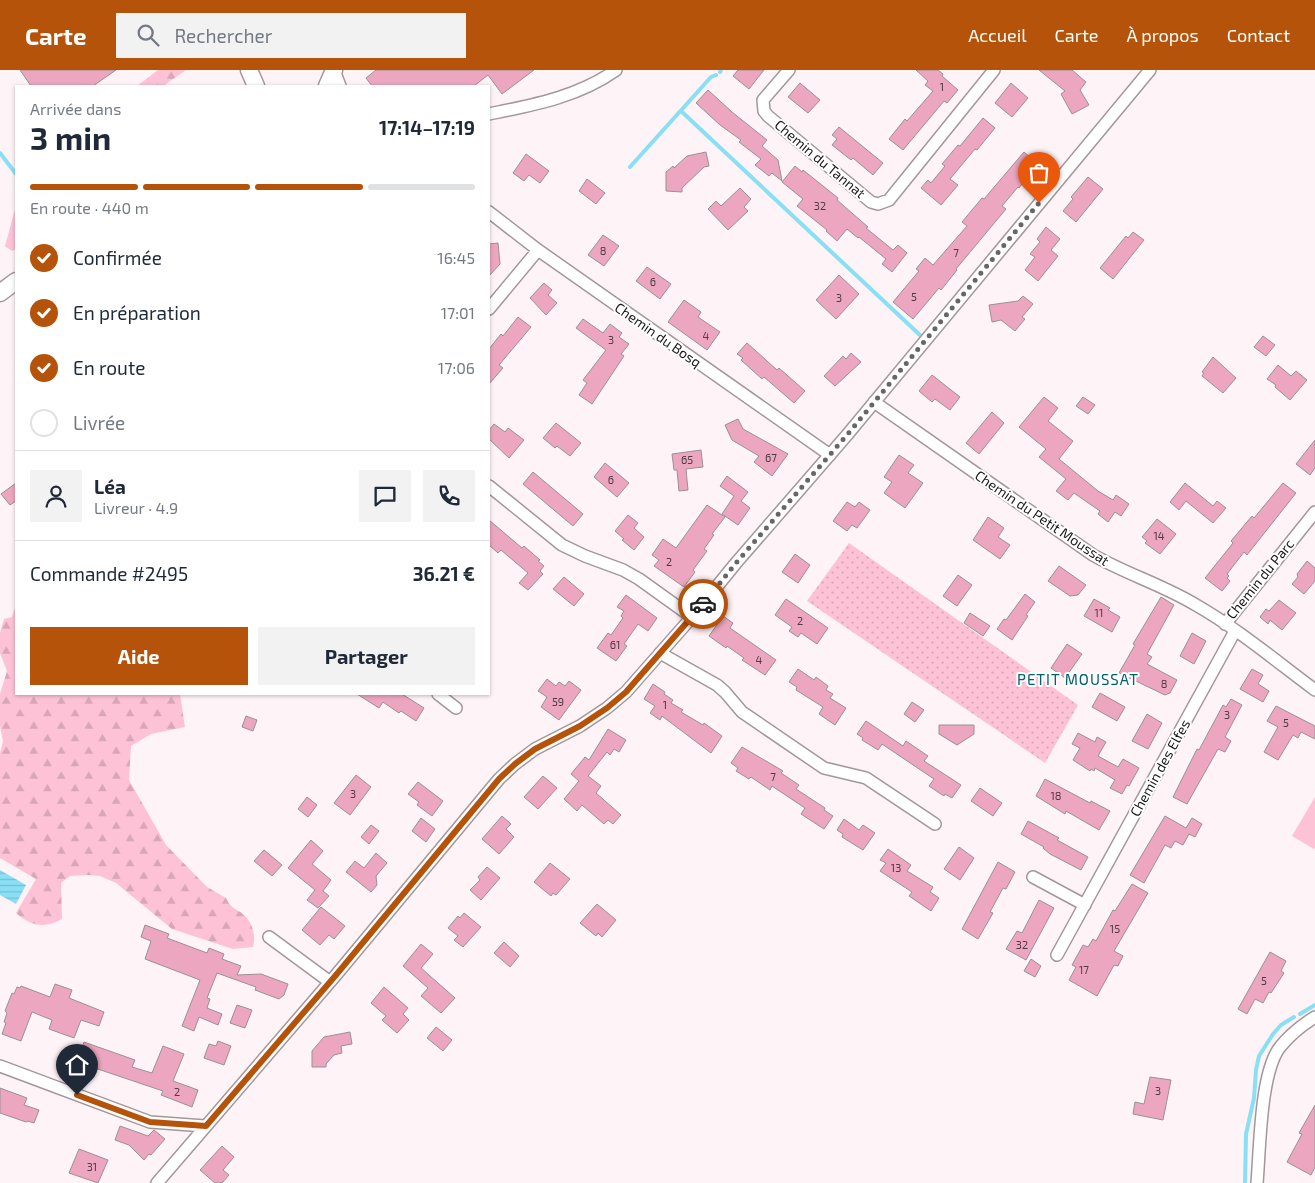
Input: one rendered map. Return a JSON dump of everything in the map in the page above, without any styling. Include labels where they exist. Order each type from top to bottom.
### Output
[{"type":"main road","points":[[327,85],[334,70]]},
{"type":"main road","points":[[0,293],[15,282]]},
{"type":"street","points":[[334,70],[340,85]]},
{"type":"street","points":[[490,114],[562,97],[588,87],[616,70]]},
{"type":"street","name":"Chemin du Tannat","points":[[789,70],[764,100],[764,111],[871,202],[878,204],[889,200],[988,72]]},
{"type":"street","points":[[157,1183],[330,982],[499,779],[535,749],[580,726],[607,708],[626,692],[830,455],[1150,70]]},
{"type":"street","name":"Chemin du Bosq","points":[[490,213],[538,250],[830,455]]},
{"type":"street","points":[[490,308],[538,250]]},
{"type":"street","name":"Chemin du Petit Moussat","points":[[874,402],[1093,555],[1121,570],[1176,594],[1225,624],[1315,690]]},
{"type":"street","points":[[490,487],[562,545],[623,570],[639,579],[692,617]]},
{"type":"street","name":"Chemin du Parc","points":[[1225,624],[1315,512]]},
{"type":"street","name":"Chemin des Elfes","points":[[1057,955],[1235,631]]},
{"type":"street","points":[[660,653],[717,685],[742,712],[824,768],[866,778],[935,824]]},
{"type":"street","points":[[439,695],[456,708]]},
{"type":"street","points":[[1033,876],[1085,905]]},
{"type":"street","points":[[269,937],[330,982]]},
{"type":"street","points":[[1257,1183],[1264,1093],[1270,1069],[1279,1048],[1303,1024],[1315,1018]]},
{"type":"street","points":[[0,1066],[150,1122],[206,1126]]},
{"type":"green space","points":[[158,70],[186,70],[165,85],[138,85]]},
{"type":"green space","points":[[15,210],[15,250],[12,251],[5,246]]},
{"type":"green space","points":[[849,543],[1078,705],[1045,763],[807,601]]},
{"type":"green space","points":[[15,607],[15,695],[180,695],[185,727],[151,734],[131,746],[129,780],[166,845],[207,887],[226,898],[248,920],[254,935],[253,947],[233,949],[172,929],[116,883],[100,876],[70,876],[61,883],[62,919],[49,924],[38,925],[27,921],[16,913],[36,879],[0,858],[0,753],[3,741],[0,726],[0,694],[7,671],[0,653],[0,633],[4,619],[12,617]]},
{"type":"green space","points":[[1315,797],[1315,848],[1314,849],[1292,836]]},
{"type":"water","points":[[0,870],[26,885],[16,904],[0,895]]},
{"type":"building","points":[[20,70],[116,70],[94,85],[30,85]]},
{"type":"building","points":[[376,70],[534,70],[502,94],[488,75],[475,85],[371,85],[366,78]]},
{"type":"building","points":[[738,70],[764,70],[749,89],[733,76]]},
{"type":"building","points":[[916,70],[938,70],[958,90],[947,103],[944,101],[903,150],[889,139],[905,119],[907,121],[933,91],[925,85],[928,81]]},
{"type":"building","points":[[1039,70],[1072,70],[1086,82],[1080,90],[1089,105],[1072,114],[1061,94],[1065,91]]},
{"type":"building","points":[[800,83],[820,100],[808,113],[788,97]]},
{"type":"building","points":[[1011,83],[1028,98],[1012,117],[995,103]]},
{"type":"building","points":[[708,90],[767,140],[762,146],[778,160],[782,181],[772,173],[769,176],[755,165],[761,159],[696,103]]},
{"type":"building","points":[[983,118],[995,128],[950,179],[958,185],[941,205],[921,188],[928,180],[931,183],[945,166],[942,164]]},
{"type":"building","points":[[839,127],[883,163],[873,175],[853,158],[851,160],[832,145],[837,139],[832,135]]},
{"type":"building","points":[[706,152],[709,166],[704,167],[682,188],[682,192],[666,191],[666,172],[673,166],[674,168],[687,156]]},
{"type":"building","points":[[1024,152],[1037,163],[1019,188],[1002,206],[1006,209],[941,290],[939,288],[913,319],[893,302],[919,271],[916,269],[925,258],[933,265],[967,226],[962,222]]},
{"type":"building","points":[[526,154],[549,171],[540,183],[529,175],[524,181],[513,173]]},
{"type":"building","points":[[795,166],[802,172],[803,170],[838,198],[837,200],[868,227],[866,228],[893,250],[898,245],[907,253],[892,272],[882,264],[886,259],[859,237],[847,229],[837,241],[827,230],[797,206],[803,199],[782,182]]},
{"type":"building","points":[[1088,177],[1103,189],[1076,222],[1063,211],[1073,199],[1071,197]]},
{"type":"building","points":[[587,179],[605,193],[596,204],[579,191]]},
{"type":"building","points":[[740,188],[751,199],[744,207],[748,211],[728,230],[708,209],[716,201],[721,206]]},
{"type":"building","points":[[1046,227],[1060,239],[1051,250],[1058,256],[1038,281],[1025,270],[1035,257],[1030,254],[1040,242],[1037,239]]},
{"type":"building","points":[[1133,232],[1144,240],[1113,279],[1100,268],[1126,236],[1128,238]]},
{"type":"building","points":[[603,235],[619,246],[604,266],[588,255]]},
{"type":"building","points":[[498,243],[500,264],[490,275],[490,244]]},
{"type":"building","points":[[647,267],[671,284],[660,299],[636,281]]},
{"type":"building","points":[[839,275],[859,294],[836,319],[816,300]]},
{"type":"building","points":[[544,283],[552,290],[548,295],[557,303],[546,315],[530,298]]},
{"type":"building","points":[[1023,296],[1033,304],[1022,317],[1025,319],[1015,331],[1001,320],[992,322],[989,305],[1018,301]]},
{"type":"building","points":[[684,300],[701,312],[698,317],[720,332],[707,350],[668,322]]},
{"type":"building","points":[[518,317],[531,327],[499,365],[503,368],[490,383],[490,348],[501,334],[503,336]]},
{"type":"building","points":[[583,319],[603,333],[610,324],[622,333],[619,337],[629,344],[621,354],[624,356],[592,404],[579,395],[587,383],[583,380],[606,350],[576,328]]},
{"type":"building","points":[[1263,336],[1275,345],[1266,356],[1254,347]]},
{"type":"building","points":[[747,343],[777,370],[779,368],[805,391],[794,403],[764,377],[762,379],[741,360],[743,358],[737,354]]},
{"type":"building","points":[[851,353],[861,362],[835,386],[824,376],[843,356],[846,359]]},
{"type":"building","points":[[1213,357],[1236,378],[1223,393],[1202,376],[1204,373],[1202,372]]},
{"type":"building","points":[[1278,365],[1291,376],[1296,371],[1307,380],[1290,400],[1275,387],[1276,385],[1267,379]]},
{"type":"building","points":[[932,375],[960,397],[950,410],[935,399],[932,402],[919,391]]},
{"type":"building","points":[[1044,397],[1058,408],[1048,421],[1073,441],[1059,459],[1098,491],[1113,500],[1116,495],[1129,504],[1121,516],[1115,512],[1108,522],[1098,514],[1100,511],[1074,493],[1068,500],[1056,491],[1066,479],[1039,457],[1046,449],[1019,427]]},
{"type":"building","points":[[1083,397],[1095,405],[1088,414],[1076,406]]},
{"type":"building","points":[[992,412],[1004,423],[979,454],[966,443]]},
{"type":"building","points":[[738,419],[743,429],[788,454],[772,476],[754,462],[759,456],[732,440],[725,425]]},
{"type":"building","points":[[556,423],[581,443],[570,456],[557,446],[555,448],[543,438]]},
{"type":"building","points":[[494,424],[505,432],[508,428],[524,440],[509,458],[490,440],[490,429]]},
{"type":"building","points":[[1315,440],[1315,468],[1310,475],[1296,464]]},
{"type":"building","points":[[701,450],[703,467],[686,469],[688,490],[679,491],[677,470],[674,470],[672,454]]},
{"type":"building","points":[[899,455],[914,465],[908,473],[923,483],[905,508],[884,493],[892,482],[884,477]]},
{"type":"building","points":[[605,463],[629,483],[617,497],[594,477]]},
{"type":"building","points":[[533,472],[583,514],[573,526],[523,484]]},
{"type":"building","points":[[727,476],[748,492],[741,501],[750,508],[738,525],[722,514],[734,496],[720,486]]},
{"type":"building","points":[[1185,483],[1213,506],[1217,501],[1226,508],[1213,523],[1186,501],[1179,510],[1170,502]]},
{"type":"building","points":[[1283,483],[1296,493],[1247,555],[1244,552],[1227,574],[1229,576],[1227,578],[1230,581],[1222,591],[1205,578],[1233,543],[1231,541],[1252,516],[1254,518]]},
{"type":"building","points":[[15,484],[15,502],[10,505],[1,494]]},
{"type":"building","points":[[847,502],[855,507],[859,502],[870,510],[857,528],[852,525],[847,531],[833,521]]},
{"type":"building","points":[[707,505],[725,517],[712,534],[714,535],[704,549],[707,551],[693,570],[695,572],[684,587],[654,566],[659,560],[652,555],[663,539],[676,548]]},
{"type":"building","points":[[628,515],[638,523],[634,528],[644,537],[634,550],[615,531]]},
{"type":"building","points":[[988,517],[1004,528],[998,537],[1010,545],[1000,559],[973,540]]},
{"type":"building","points":[[1157,519],[1176,534],[1160,554],[1145,543],[1147,541],[1142,537]]},
{"type":"building","points":[[490,521],[522,548],[524,546],[540,560],[538,561],[544,566],[540,571],[543,574],[528,590],[519,583],[528,573],[501,550],[498,553],[490,546]]},
{"type":"building","points":[[795,554],[810,565],[798,583],[782,572]]},
{"type":"building","points":[[1307,561],[1315,568],[1315,581],[1304,594],[1292,584]]},
{"type":"building","points":[[1059,566],[1086,585],[1078,595],[1070,596],[1048,581]]},
{"type":"building","points":[[958,575],[972,585],[957,606],[943,596]]},
{"type":"building","points":[[564,577],[584,594],[574,606],[553,589]]},
{"type":"building","points":[[1025,594],[1035,602],[1012,640],[997,629]]},
{"type":"building","points":[[626,595],[657,618],[648,631],[638,624],[624,644],[627,646],[616,661],[597,648],[608,633],[611,635],[623,618],[621,616],[624,611],[617,607]]},
{"type":"building","points":[[1161,597],[1174,605],[1147,654],[1152,657],[1147,664],[1177,680],[1170,693],[1165,695],[1119,673],[1135,645],[1133,644]]},
{"type":"building","points":[[786,599],[828,628],[817,644],[801,633],[798,637],[789,631],[792,627],[775,615]]},
{"type":"building","points":[[1094,599],[1110,608],[1108,610],[1120,617],[1112,632],[1084,616]]},
{"type":"building","points":[[1279,600],[1296,613],[1282,630],[1270,620],[1268,624],[1260,617],[1266,609],[1269,611]]},
{"type":"building","points":[[970,613],[990,626],[983,636],[964,623]]},
{"type":"building","points":[[723,616],[733,623],[730,628],[776,660],[765,675],[742,660],[744,658],[727,646],[726,648],[709,636]]},
{"type":"building","points":[[1192,633],[1206,641],[1194,664],[1180,656]]},
{"type":"building","points":[[1067,644],[1082,654],[1065,678],[1051,668]]},
{"type":"building","points":[[798,669],[814,680],[816,677],[828,686],[826,690],[833,694],[830,698],[846,708],[835,725],[819,714],[823,707],[796,690],[797,687],[789,682]]},
{"type":"building","points":[[1252,669],[1263,675],[1258,684],[1269,691],[1263,702],[1240,689]]},
{"type":"building","points":[[547,679],[556,686],[559,682],[565,686],[569,681],[581,690],[559,720],[541,707],[547,697],[538,691]]},
{"type":"building","points":[[653,684],[673,700],[671,703],[683,710],[681,712],[703,725],[704,723],[722,736],[711,753],[662,716],[660,720],[650,713],[655,706],[644,699]]},
{"type":"building","points":[[1100,693],[1125,707],[1117,721],[1092,707]]},
{"type":"building","points":[[359,695],[404,695],[424,708],[416,721],[401,711],[399,713],[383,702],[379,708]]},
{"type":"building","points":[[1231,699],[1242,705],[1225,737],[1231,741],[1225,752],[1218,749],[1187,804],[1173,797],[1197,749],[1199,750],[1223,705],[1226,707]]},
{"type":"building","points":[[912,702],[924,710],[915,722],[904,714]]},
{"type":"building","points":[[1276,706],[1315,726],[1315,739],[1301,732],[1298,738],[1293,735],[1278,760],[1264,752],[1278,727],[1267,721]]},
{"type":"building","points":[[1147,714],[1162,723],[1148,749],[1132,741]]},
{"type":"building","points":[[246,716],[257,720],[253,731],[242,727]]},
{"type":"building","points":[[866,721],[903,746],[906,741],[928,756],[924,761],[961,785],[952,798],[945,794],[944,796],[929,786],[934,779],[882,744],[878,750],[862,740],[863,738],[857,734]]},
{"type":"building","points":[[939,725],[974,725],[974,734],[957,745],[939,734]]},
{"type":"building","points":[[608,729],[626,740],[619,752],[614,749],[610,755],[607,752],[588,776],[601,786],[596,793],[621,815],[613,824],[608,820],[604,824],[582,805],[577,811],[564,799],[579,781],[571,774],[585,757],[589,760]]},
{"type":"building","points":[[1078,733],[1095,742],[1097,737],[1106,742],[1098,756],[1118,767],[1123,759],[1139,768],[1122,794],[1110,788],[1115,780],[1095,768],[1094,771],[1091,769],[1090,771],[1073,760],[1080,748],[1072,744]]},
{"type":"building","points":[[742,747],[783,771],[781,773],[799,785],[796,789],[825,808],[824,810],[833,816],[824,829],[801,814],[805,808],[772,786],[770,790],[751,777],[749,779],[736,771],[738,768],[731,763]]},
{"type":"building","points":[[356,775],[371,787],[350,815],[334,803]]},
{"type":"building","points":[[543,776],[557,788],[538,809],[524,797]]},
{"type":"building","points":[[1045,779],[1090,803],[1091,801],[1110,811],[1099,830],[1066,811],[1065,814],[1036,796]]},
{"type":"building","points":[[418,782],[443,801],[432,816],[417,805],[419,802],[408,794]]},
{"type":"building","points":[[980,788],[1002,803],[993,816],[971,801]]},
{"type":"building","points":[[307,797],[317,805],[308,817],[298,809]]},
{"type":"building","points":[[502,816],[511,824],[506,829],[514,837],[499,854],[482,839]]},
{"type":"building","points":[[1165,816],[1186,828],[1192,818],[1202,824],[1195,837],[1189,834],[1183,845],[1175,841],[1171,848],[1165,845],[1144,883],[1130,875]]},
{"type":"building","points":[[421,818],[435,829],[426,842],[412,831]]},
{"type":"building","points":[[844,819],[859,830],[863,825],[875,833],[863,850],[842,837],[843,834],[837,830]]},
{"type":"building","points":[[1028,821],[1088,857],[1081,870],[1050,854],[1044,847],[1021,834]]},
{"type":"building","points":[[371,825],[379,831],[369,844],[361,837]]},
{"type":"building","points":[[311,840],[323,851],[312,864],[331,880],[323,891],[329,896],[318,908],[307,900],[315,890],[288,868]]},
{"type":"building","points":[[959,847],[974,858],[960,880],[944,869]]},
{"type":"building","points":[[888,849],[911,865],[907,871],[933,887],[930,892],[939,898],[931,911],[909,896],[912,892],[880,871],[886,863],[880,860]]},
{"type":"building","points":[[264,850],[282,865],[272,876],[254,861]]},
{"type":"building","points":[[376,853],[387,863],[376,876],[377,885],[371,892],[346,872],[355,861],[364,868]]},
{"type":"building","points":[[998,862],[1015,872],[1006,889],[1003,888],[990,912],[993,913],[978,939],[962,929]]},
{"type":"building","points":[[550,863],[570,879],[556,895],[553,893],[551,896],[534,882]]},
{"type":"building","points":[[487,867],[500,878],[481,900],[470,890],[480,880],[478,877]]},
{"type":"building","points":[[1132,884],[1148,893],[1114,951],[1123,956],[1118,966],[1114,965],[1097,996],[1069,980],[1076,967],[1072,965],[1083,945],[1088,947],[1093,939],[1096,941],[1113,910],[1115,911]]},
{"type":"building","points":[[1039,900],[1054,908],[1026,960],[1006,949],[1017,931],[1022,933]]},
{"type":"building","points":[[597,904],[616,920],[602,937],[598,933],[596,936],[580,923]]},
{"type":"building","points":[[321,907],[345,926],[334,939],[329,935],[320,945],[302,930]]},
{"type":"building","points":[[464,913],[481,927],[463,947],[454,940],[458,936],[448,928],[458,916],[460,918]]},
{"type":"building","points":[[145,925],[169,934],[167,938],[207,953],[209,948],[224,954],[222,959],[241,966],[237,975],[261,974],[288,984],[284,995],[279,999],[255,990],[256,987],[217,973],[207,998],[210,999],[207,1008],[222,1014],[218,1025],[199,1017],[194,1031],[182,1026],[200,980],[145,959],[151,941],[141,937]]},
{"type":"building","points":[[504,942],[519,956],[510,967],[494,953]]},
{"type":"building","points":[[421,944],[433,954],[421,968],[455,998],[441,1013],[421,996],[428,988],[403,966]]},
{"type":"building","points":[[1270,952],[1286,961],[1281,971],[1284,973],[1263,1003],[1255,999],[1247,1014],[1238,1009]]},
{"type":"building","points":[[1031,959],[1041,966],[1035,977],[1024,971]]},
{"type":"building","points":[[55,984],[72,990],[69,998],[104,1012],[99,1026],[81,1020],[74,1038],[49,1029],[52,1020],[32,1012],[21,1041],[2,1034],[6,1023],[4,1022],[7,1013],[5,1011],[12,993],[14,994],[17,987],[20,988],[21,986],[50,997]]},
{"type":"building","points":[[384,987],[408,1008],[403,1014],[409,1020],[397,1033],[382,1020],[386,1016],[371,1003]]},
{"type":"building","points":[[237,1005],[252,1010],[245,1028],[230,1023]]},
{"type":"building","points":[[436,1027],[452,1040],[443,1051],[427,1038]]},
{"type":"building","points":[[350,1032],[352,1044],[341,1046],[342,1053],[334,1055],[326,1064],[326,1067],[312,1067],[312,1051],[324,1037]]},
{"type":"building","points":[[218,1041],[231,1046],[224,1065],[204,1058],[209,1044],[216,1046]]},
{"type":"building","points":[[84,1042],[135,1060],[132,1067],[152,1073],[163,1046],[184,1054],[173,1081],[198,1090],[192,1107],[161,1095],[163,1091],[77,1062]]},
{"type":"building","points":[[1150,1077],[1171,1080],[1163,1120],[1133,1114],[1135,1102],[1144,1104]]},
{"type":"building","points":[[0,1088],[27,1098],[24,1105],[39,1110],[34,1123],[0,1113]]},
{"type":"building","points":[[1315,1105],[1315,1167],[1311,1175],[1287,1162],[1302,1134],[1299,1133]]},
{"type":"building","points":[[120,1126],[148,1136],[154,1130],[165,1139],[144,1160],[129,1145],[115,1140]]},
{"type":"building","points":[[222,1146],[234,1157],[223,1170],[229,1175],[222,1183],[215,1183],[200,1170]]},
{"type":"building","points":[[79,1149],[108,1160],[98,1183],[69,1173]]},
{"type":"waterway","points":[[630,167],[711,77],[716,75]]},
{"type":"waterway","points":[[681,111],[921,336]]},
{"type":"waterway","points":[[0,153],[15,173]]},
{"type":"waterway","points":[[1300,1014],[1315,1005]]},
{"type":"waterway","points":[[1245,1183],[1246,1134],[1254,1098],[1259,1056],[1281,1025],[1294,1017]]},
{"type":"way so far","points":[[703,604],[847,435],[1039,203]]},
{"type":"district","name":"PETIT MOUSSAT","points":[[1078,680]]},
{"type":"route","points":[[77,1095],[150,1122],[206,1126],[336,975],[499,779],[535,749],[580,726],[607,708],[626,692],[703,604]]}]
